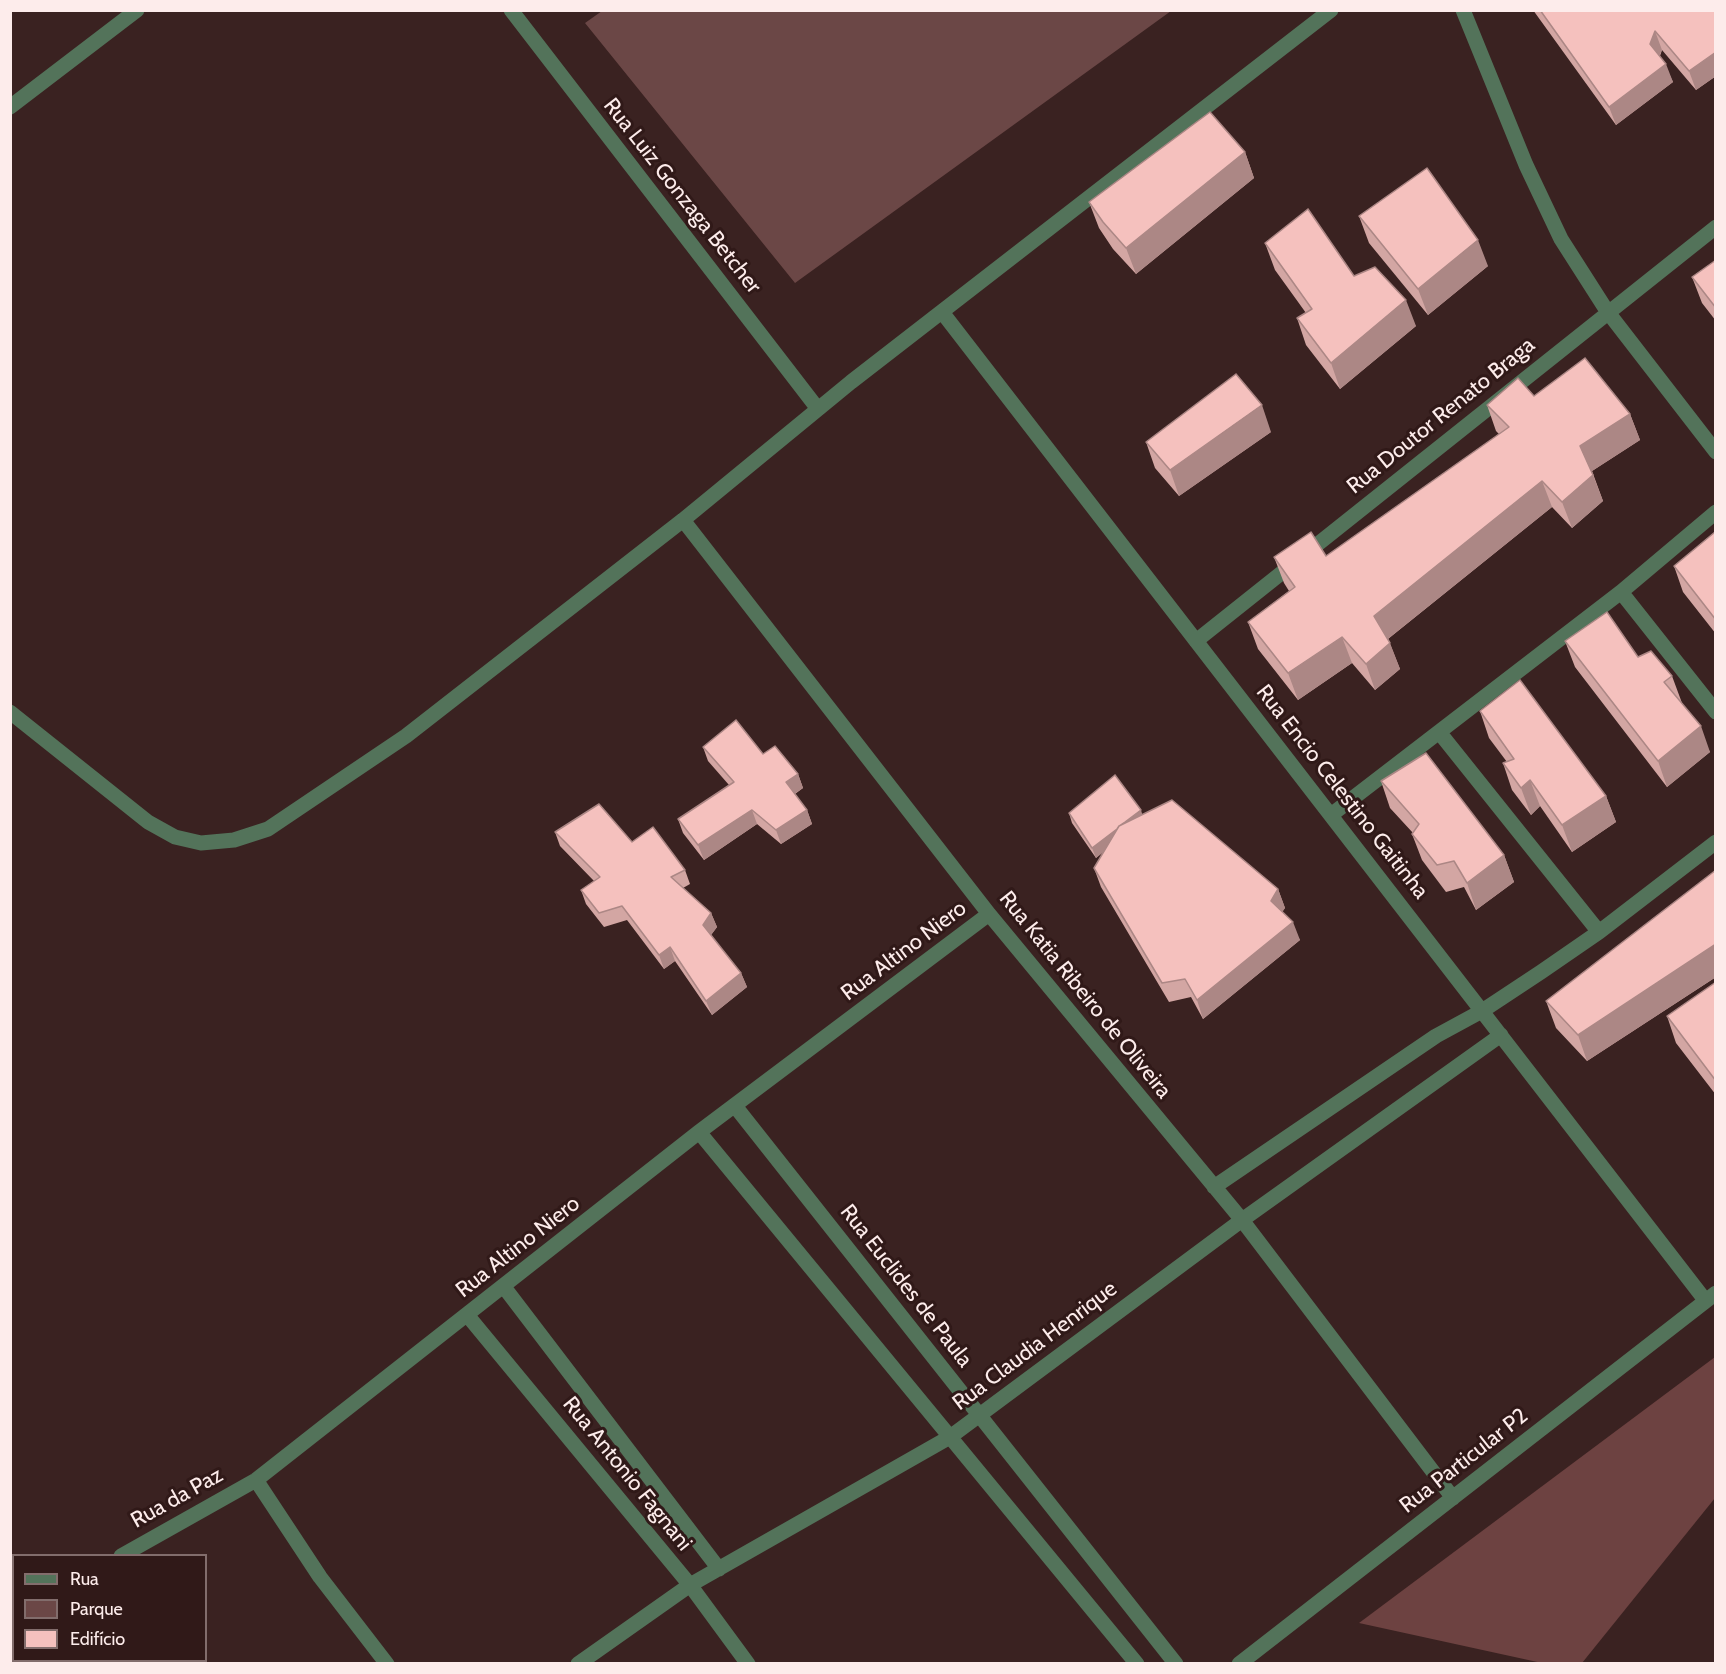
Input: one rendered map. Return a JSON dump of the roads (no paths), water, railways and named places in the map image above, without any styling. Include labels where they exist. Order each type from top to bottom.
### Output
[{"type":"street","points":[[10,107],[138,10]]},
{"type":"street","name":"Rua Luiz Gonzaga Betcher","points":[[511,10],[818,409]]},
{"type":"street","points":[[10,712],[148,822],[176,837],[201,843],[234,840],[268,829],[406,736],[683,520],[818,409],[1331,10]]},
{"type":"street","points":[[1463,10],[1526,165],[1561,239],[1607,311],[1716,452]]},
{"type":"street","name":"Rua Doutor Renato Braga","points":[[1196,641],[1607,311],[1716,227]]},
{"type":"street","name":"Rua Encio Celestino Gaitinha","points":[[942,312],[1482,1011],[1710,1296]]},
{"type":"street","points":[[1331,815],[1621,592],[1716,512]]},
{"type":"street","name":"Rua Katia Ribeiro de Oliveira","points":[[683,520],[989,914],[1242,1220],[1453,1498]]},
{"type":"street","points":[[1621,592],[1716,712]]},
{"type":"street","points":[[1439,732],[1599,932]]},
{"type":"street","points":[[1214,1187],[1436,1036],[1482,1011],[1599,932],[1716,842]]},
{"type":"street","name":"Rua Altino Niero","points":[[256,1480],[468,1316],[699,1132],[989,914]]},
{"type":"street","name":"Rua Claudia Henrique","points":[[578,1664],[690,1585],[950,1437],[1242,1220],[1501,1035]]},
{"type":"street","name":"Rua Euclides de Paula","points":[[735,1106],[1176,1664]]},
{"type":"street","points":[[699,1132],[1137,1664]]},
{"type":"street","name":"Rua Antonio Fagnani","points":[[504,1287],[719,1569]]},
{"type":"street","name":"Rua Particular P2","points":[[1239,1664],[1710,1296]]},
{"type":"street","name":"Rua Antonio Fagnani","points":[[468,1316],[690,1585],[747,1664]]},
{"type":"street","points":[[256,1480],[320,1577],[387,1664]]},
{"type":"street","name":"Rua da Paz","points":[[125,1554],[256,1480]]}]
